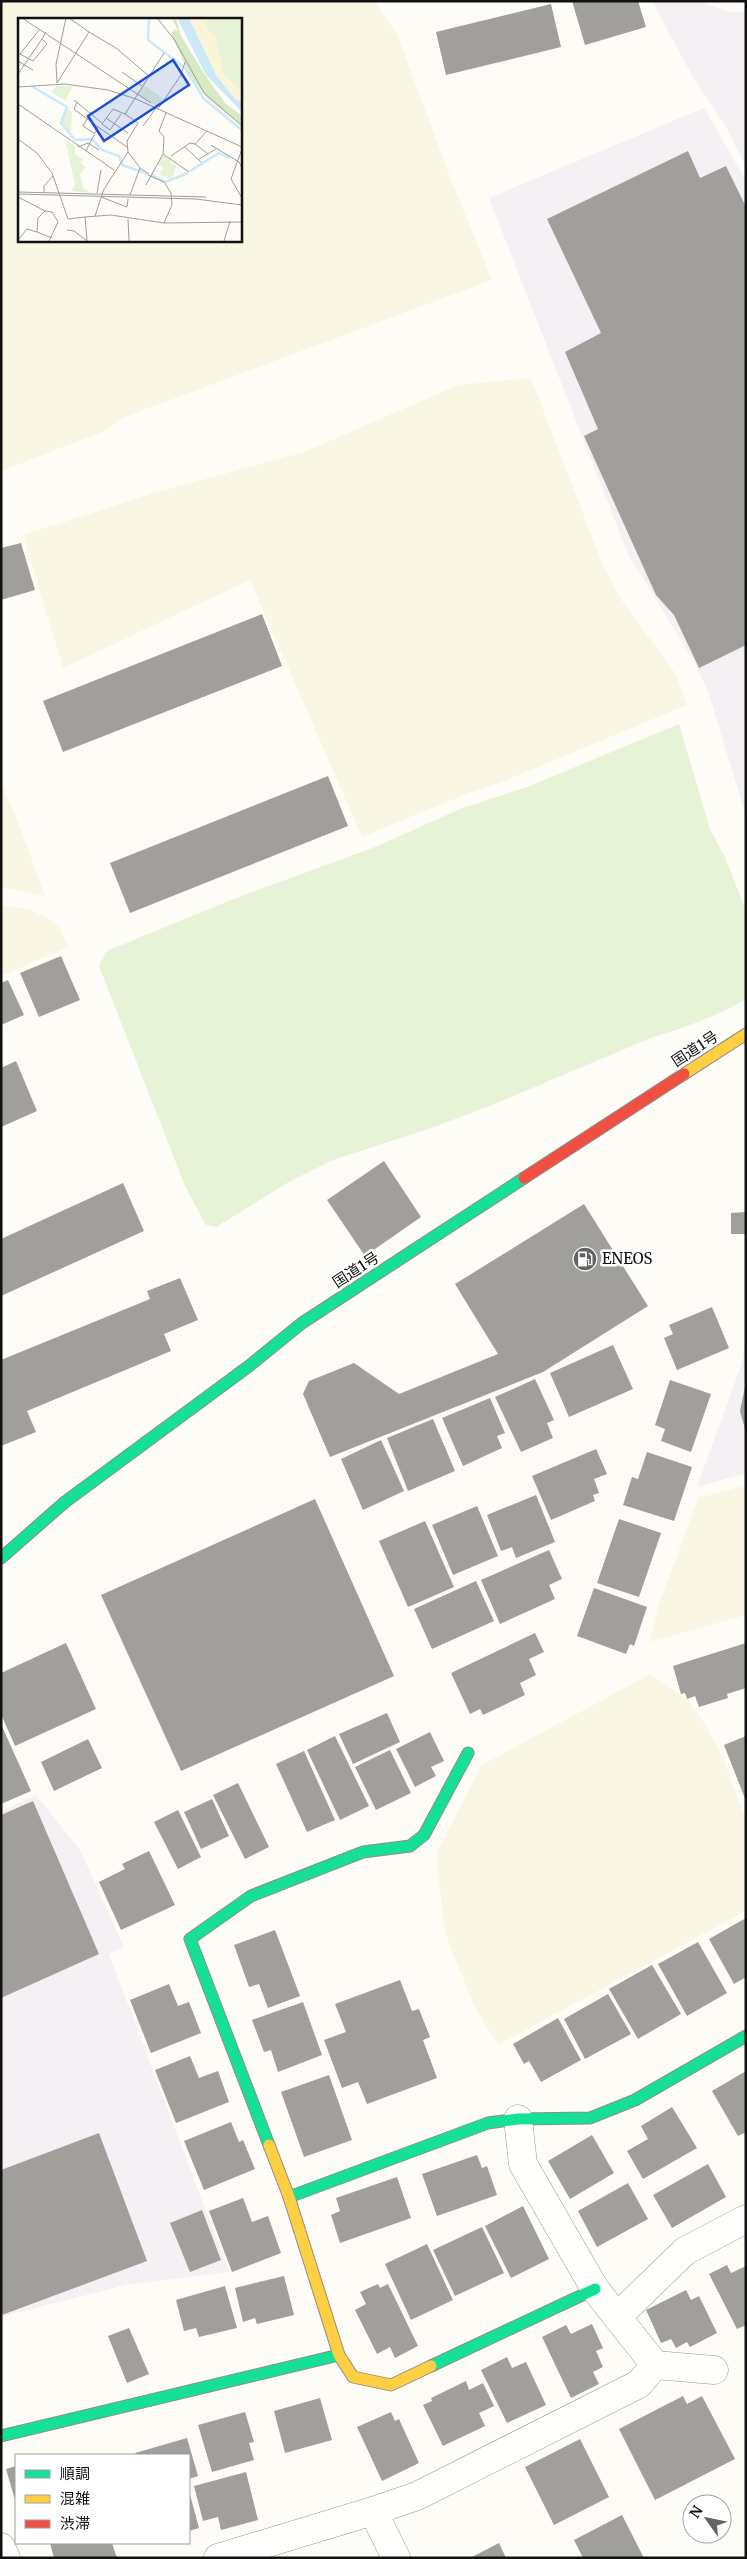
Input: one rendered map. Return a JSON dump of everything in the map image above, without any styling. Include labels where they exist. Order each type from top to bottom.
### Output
[{"type":"main road","name":"国道1号","points":[[1,1558],[65,1502],[249,1366],[302,1323],[746,1034]]},
{"type":"main road","points":[[468,1754],[424,1835],[410,1846],[363,1852],[251,1896],[190,1939],[290,2197],[339,2355],[353,2377],[391,2385],[595,2289]]},
{"type":"main road","points":[[290,2197],[488,2123],[518,2119],[590,2118],[635,2100],[746,2036]]},
{"type":"main road","points":[[1,2436],[339,2355]]},
{"type":"street","points":[[518,2119],[523,2164],[595,2289],[655,2365],[714,2370]]},
{"type":"street","points":[[617,2317],[685,2251],[746,2218]]},
{"type":"street","points":[[218,2558],[417,2496],[639,2384],[655,2365]]},
{"type":"street","points":[[373,2511],[396,2558]]},
{"type":"street","points":[[1,2547],[6,2558]]},
{"type":"shaded area","points":[[1,1],[374,1],[397,34],[452,182],[492,280],[122,418],[105,431],[1,471]]},
{"type":"shaded area","points":[[652,1],[697,1],[730,12],[746,12],[746,166],[725,125],[693,77]]},
{"type":"shaded area","points":[[704,108],[746,181],[746,816],[708,691],[692,658],[628,554],[489,198]]},
{"type":"shaded area","points":[[531,378],[601,560],[622,601],[676,674],[687,705],[502,782],[466,794],[362,837],[250,580],[63,668],[23,535],[154,493],[304,452],[458,385]]},
{"type":"shaded area","points":[[1,783],[15,814],[45,896],[1,887]]},
{"type":"shaded area","points":[[1,905],[29,909],[49,919],[59,926],[68,947],[1,976]]},
{"type":"shaded area","points":[[746,1333],[746,1473],[697,1487],[742,1363]]},
{"type":"shaded area","points":[[746,1485],[746,1615],[650,1642],[658,1607],[698,1498]]},
{"type":"shaded area","points":[[650,1674],[687,1699],[705,1724],[722,1756],[746,1820],[746,1911],[498,2045],[475,2007],[449,1944],[444,1924],[437,1864],[438,1850],[482,1765]]},
{"type":"shaded area","points":[[36,1795],[80,1850],[124,1947],[109,1954],[229,2272],[125,2285],[1,2317],[1,1811]]},
{"type":"green space","points":[[679,724],[710,829],[725,857],[746,911],[746,999],[701,1021],[653,1037],[492,1105],[434,1127],[333,1160],[289,1182],[216,1227],[206,1225],[185,1186],[99,966],[107,951],[231,900],[375,847],[460,809],[527,787]]},
{"type":"building","points":[[572,1],[638,1],[646,27],[585,45]]},
{"type":"building","points":[[551,4],[561,47],[446,75],[436,32]]},
{"type":"building","points":[[688,151],[700,178],[726,166],[746,207],[746,645],[699,668],[674,615],[656,595],[584,436],[598,429],[565,352],[601,333],[547,219]]},
{"type":"building","points":[[21,543],[35,590],[1,600],[1,548]]},
{"type":"building","points":[[262,614],[282,666],[63,752],[43,701]]},
{"type":"building","points":[[328,776],[348,826],[130,913],[110,863]]},
{"type":"building","points":[[61,956],[80,1000],[39,1017],[20,973]]},
{"type":"building","points":[[8,980],[24,1015],[1,1025],[1,983]]},
{"type":"building","points":[[16,1061],[37,1111],[1,1127],[1,1068]]},
{"type":"building","points":[[384,1161],[421,1217],[365,1256],[327,1200]]},
{"type":"building","points":[[123,1183],[144,1231],[1,1296],[1,1239]]},
{"type":"building","points":[[584,1204],[648,1306],[543,1372],[330,1457],[303,1394],[309,1381],[354,1363],[399,1394],[498,1354],[455,1284]]},
{"type":"building","points":[[746,1212],[746,1234],[731,1234],[731,1213]]},
{"type":"building","points":[[180,1278],[198,1320],[164,1334],[171,1351],[27,1411],[36,1432],[1,1446],[1,1360],[150,1299],[147,1291]]},
{"type":"building","points":[[712,1307],[729,1348],[677,1370],[664,1338],[673,1334],[669,1325]]},
{"type":"building","points":[[613,1345],[633,1389],[569,1417],[550,1373]]},
{"type":"building","points":[[535,1379],[554,1420],[547,1423],[553,1438],[521,1452],[495,1397]]},
{"type":"building","points":[[670,1380],[711,1394],[691,1452],[661,1441],[665,1429],[655,1425]]},
{"type":"building","points":[[746,1387],[745,1429],[740,1411]]},
{"type":"building","points":[[490,1398],[505,1433],[497,1436],[502,1448],[463,1466],[442,1418]]},
{"type":"building","points":[[433,1419],[455,1471],[408,1491],[387,1438]]},
{"type":"building","points":[[381,1440],[404,1491],[363,1510],[341,1459]]},
{"type":"building","points":[[596,1449],[607,1474],[594,1479],[599,1493],[593,1495],[595,1501],[551,1520],[532,1476]]},
{"type":"building","points":[[647,1452],[692,1467],[674,1521],[623,1505],[632,1477],[638,1479]]},
{"type":"building","points":[[536,1495],[555,1542],[516,1558],[512,1547],[501,1551],[487,1515]]},
{"type":"building","points":[[315,1499],[394,1676],[181,1771],[101,1595]]},
{"type":"building","points":[[477,1506],[498,1556],[453,1575],[432,1525]]},
{"type":"building","points":[[619,1519],[661,1533],[639,1597],[597,1583]]},
{"type":"building","points":[[425,1521],[454,1587],[408,1607],[379,1541]]},
{"type":"building","points":[[549,1550],[562,1579],[549,1585],[555,1599],[500,1624],[481,1580]]},
{"type":"building","points":[[476,1581],[494,1621],[432,1649],[414,1609]]},
{"type":"building","points":[[594,1588],[647,1607],[634,1646],[630,1644],[626,1654],[577,1636]]},
{"type":"building","points":[[535,1633],[544,1652],[529,1659],[536,1675],[520,1683],[525,1695],[483,1715],[480,1709],[470,1714],[451,1673]]},
{"type":"building","points":[[66,1643],[96,1709],[15,1746],[1,1714],[1,1673]]},
{"type":"building","points":[[746,1643],[746,1688],[727,1694],[728,1698],[699,1707],[695,1696],[687,1699],[685,1693],[681,1694],[673,1666]]},
{"type":"building","points":[[387,1713],[400,1742],[353,1764],[339,1734]]},
{"type":"building","points":[[1,1724],[31,1791],[1,1804]]},
{"type":"building","points":[[430,1732],[444,1761],[431,1767],[436,1776],[415,1787],[396,1749]]},
{"type":"building","points":[[335,1736],[369,1806],[340,1820],[307,1750]]},
{"type":"building","points":[[746,1736],[746,1801],[724,1745]]},
{"type":"building","points":[[88,1739],[102,1768],[54,1791],[41,1762]]},
{"type":"building","points":[[390,1750],[411,1793],[376,1810],[355,1767]]},
{"type":"building","points":[[304,1751],[335,1820],[307,1832],[276,1764]]},
{"type":"building","points":[[238,1783],[269,1847],[245,1859],[213,1795]]},
{"type":"building","points":[[212,1799],[229,1836],[201,1849],[184,1812]]},
{"type":"building","points":[[33,1801],[99,1954],[1,1998],[1,1815]]},
{"type":"building","points":[[178,1810],[201,1857],[178,1869],[154,1822]]},
{"type":"building","points":[[149,1851],[175,1905],[121,1930],[99,1882],[125,1869],[122,1864]]},
{"type":"building","points":[[746,1918],[746,1977],[734,1984],[709,1939]]},
{"type":"building","points":[[275,1930],[300,1996],[268,2008],[259,1984],[249,1987],[234,1945]]},
{"type":"building","points":[[698,1942],[727,1993],[687,2016],[658,1964]]},
{"type":"building","points":[[652,1965],[681,2014],[638,2039],[609,1989]]},
{"type":"building","points":[[400,1980],[412,2011],[419,2009],[430,2037],[423,2040],[437,2078],[367,2104],[358,2082],[342,2088],[324,2040],[346,2032],[335,2004]]},
{"type":"building","points":[[169,1984],[178,2006],[189,2002],[201,2033],[151,2053],[130,2000]]},
{"type":"building","points":[[608,1994],[631,2034],[585,2059],[564,2019]]},
{"type":"building","points":[[303,2002],[322,2055],[278,2072],[271,2050],[264,2052],[252,2020]]},
{"type":"building","points":[[558,2018],[581,2060],[541,2082],[529,2061],[524,2064],[513,2044]]},
{"type":"building","points":[[190,2056],[199,2078],[218,2071],[229,2102],[176,2123],[155,2070]]},
{"type":"building","points":[[746,2071],[746,2132],[738,2136],[712,2091]]},
{"type":"building","points":[[329,2075],[352,2140],[304,2157],[281,2092]]},
{"type":"building","points":[[672,2107],[697,2148],[643,2179],[627,2151],[648,2139],[641,2126]]},
{"type":"building","points":[[231,2122],[239,2142],[243,2140],[255,2169],[204,2190],[184,2141]]},
{"type":"building","points":[[99,2133],[147,2261],[2,2315],[1,2170]]},
{"type":"building","points":[[592,2135],[614,2173],[570,2199],[548,2161]]},
{"type":"building","points":[[477,2155],[482,2168],[487,2166],[497,2195],[437,2216],[422,2174]]},
{"type":"building","points":[[708,2164],[726,2197],[672,2228],[653,2195]]},
{"type":"building","points":[[397,2177],[411,2218],[340,2243],[331,2215],[340,2211],[336,2198]]},
{"type":"building","points":[[628,2183],[648,2219],[597,2247],[578,2211]]},
{"type":"building","points":[[243,2198],[252,2222],[268,2216],[281,2253],[232,2272],[209,2211]]},
{"type":"building","points":[[523,2206],[549,2259],[511,2278],[485,2226]]},
{"type":"building","points":[[202,2210],[221,2260],[190,2272],[170,2223]]},
{"type":"building","points":[[482,2227],[504,2273],[455,2296],[433,2250]]},
{"type":"building","points":[[427,2244],[453,2300],[411,2320],[385,2264]]},
{"type":"building","points":[[727,2265],[731,2273],[746,2266],[746,2325],[737,2329],[709,2274]]},
{"type":"building","points":[[284,2276],[294,2315],[257,2324],[255,2318],[243,2322],[235,2288]]},
{"type":"building","points":[[378,2284],[380,2288],[388,2284],[418,2346],[395,2358],[390,2347],[377,2354],[355,2310],[366,2304],[360,2292]]},
{"type":"building","points":[[225,2286],[237,2328],[199,2337],[196,2328],[184,2331],[176,2300]]},
{"type":"building","points":[[686,2290],[691,2300],[699,2296],[717,2333],[690,2347],[687,2342],[676,2348],[671,2339],[661,2343],[646,2310]]},
{"type":"building","points":[[592,2324],[603,2348],[596,2351],[603,2367],[593,2372],[599,2384],[571,2398],[542,2337],[566,2325],[571,2334]]},
{"type":"building","points":[[129,2328],[149,2374],[127,2383],[108,2336]]},
{"type":"building","points":[[507,2357],[512,2368],[526,2362],[546,2405],[507,2423],[481,2370]]},
{"type":"building","points":[[466,2381],[469,2390],[483,2383],[494,2406],[479,2413],[485,2426],[443,2446],[423,2405],[432,2401],[431,2398]]},
{"type":"building","points":[[683,2396],[687,2404],[702,2396],[735,2459],[655,2500],[619,2429]]},
{"type":"building","points":[[320,2398],[332,2440],[285,2453],[274,2411]]},
{"type":"building","points":[[245,2412],[254,2442],[249,2443],[254,2460],[212,2472],[198,2425]]},
{"type":"building","points":[[391,2412],[395,2421],[399,2419],[419,2463],[382,2481],[357,2427]]},
{"type":"building","points":[[187,2438],[198,2476],[190,2479],[190,2454],[135,2453]]},
{"type":"building","points":[[580,2439],[609,2497],[554,2525],[525,2467]]},
{"type":"building","points":[[15,2466],[15,2500],[6,2469]]},
{"type":"building","points":[[246,2472],[258,2520],[221,2530],[218,2517],[203,2521],[194,2486]]},
{"type":"building","points":[[190,2495],[199,2528],[190,2531]]},
{"type":"building","points":[[622,2515],[644,2558],[583,2558],[574,2540]]},
{"type":"building","points":[[499,2543],[506,2558],[470,2558]]},
{"type":"building","points":[[50,2544],[112,2544],[117,2558],[54,2558]]},
{"type":"traffic: fast","points":[[1,1558],[65,1502],[249,1366],[302,1323],[524,1178]]},
{"type":"traffic: fast","points":[[269,2145],[190,1939],[251,1896],[363,1852],[410,1846],[424,1835],[468,1753]]},
{"type":"traffic: fast","points":[[289,2197],[488,2123],[518,2119],[590,2118],[635,2100],[746,2036]]},
{"type":"traffic: fast","points":[[431,2366],[595,2289]]},
{"type":"traffic: fast","points":[[1,2436],[339,2355]]},
{"type":"traffic: slow","points":[[684,1074],[746,1034]]},
{"type":"traffic: slow","points":[[269,2145],[289,2197],[339,2355],[353,2377],[391,2385],[431,2366]]},
{"type":"traffic: jam","points":[[524,1178],[684,1074]]},
{"type":"place","name":"ENEOS","points":[[585,1259]]}]
